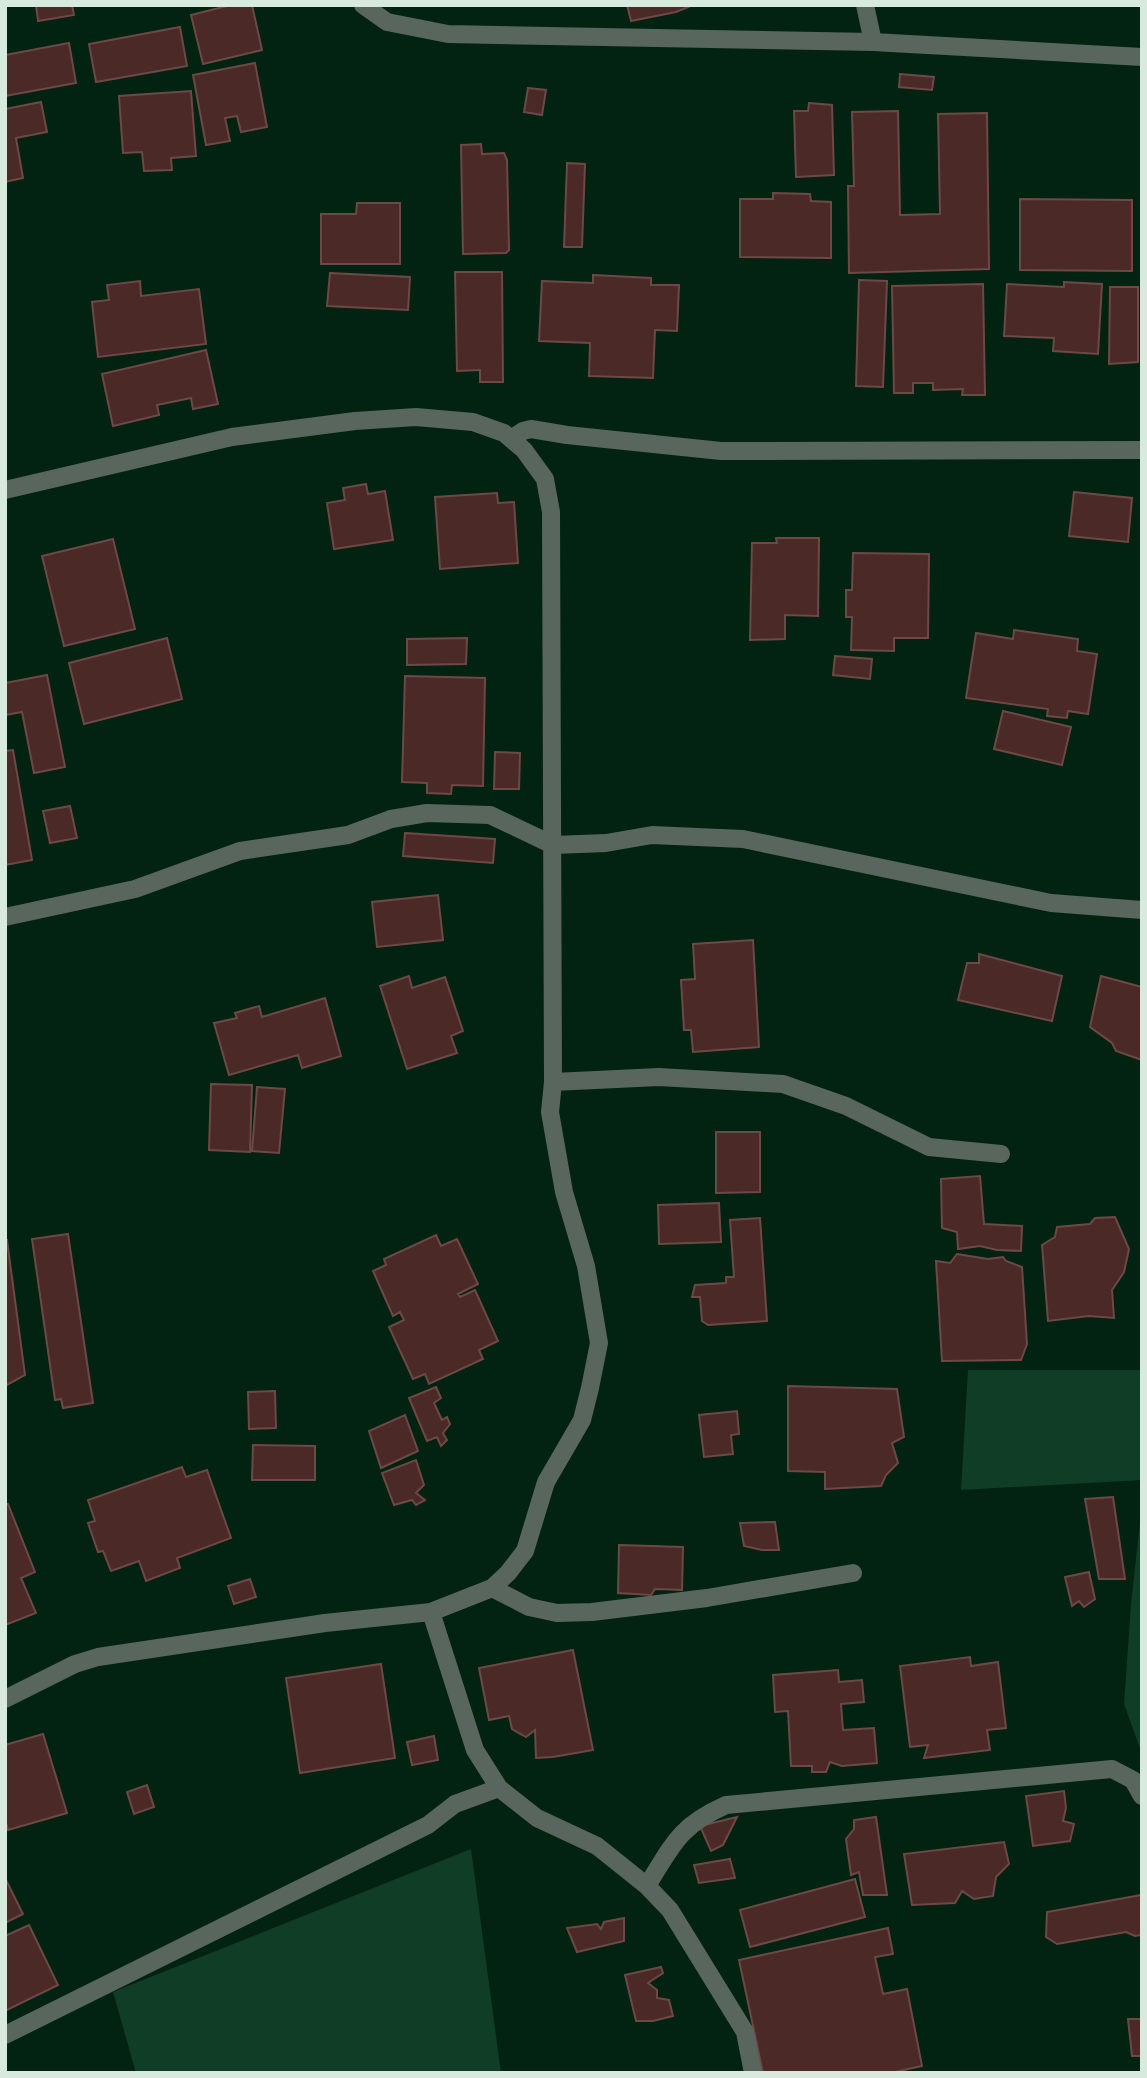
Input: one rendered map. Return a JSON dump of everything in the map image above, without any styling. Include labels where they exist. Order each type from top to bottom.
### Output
[{"type":"street","points":[[363,5],[387,22],[448,34],[873,42],[1142,57]]},
{"type":"street","points":[[865,5],[873,42]]},
{"type":"street","points":[[5,489],[232,437],[355,421],[416,418],[473,422],[504,433],[524,450],[545,479],[551,512],[553,1082],[550,1112],[564,1192],[586,1265],[599,1343],[582,1420],[546,1482],[525,1551],[492,1588],[431,1612],[325,1623],[98,1657],[75,1664],[5,1699]]},
{"type":"street","points":[[511,439],[531,429],[721,451],[1142,450]]},
{"type":"street","points":[[5,916],[135,889],[240,852],[348,835],[391,819],[427,813],[490,815],[553,845],[606,843],[652,835],[743,839],[1051,903],[1142,910]]},
{"type":"street","points":[[553,1082],[659,1077],[783,1084],[846,1107],[929,1147],[1002,1154]]},
{"type":"street","points":[[492,1588],[529,1607],[557,1613],[592,1612],[707,1598],[853,1573]]},
{"type":"street","points":[[431,1612],[475,1750],[499,1788],[537,1818],[597,1846],[648,1886],[670,1910],[745,2032],[753,2073]]},
{"type":"street","points":[[648,1886],[676,1840],[690,1825],[726,1805],[1112,1769],[1133,1780],[1142,1796]]},
{"type":"street","points":[[5,2035],[428,1825],[455,1804],[499,1788]]},
{"type":"green space","points":[[968,1370],[1142,1370],[1142,1480],[961,1490]]},
{"type":"green space","points":[[1142,1503],[1142,1754],[1124,1704]]},
{"type":"green space","points":[[471,1849],[501,2073],[136,2073],[113,1992]]},
{"type":"building","points":[[36,5],[72,5],[74,15],[38,21]]},
{"type":"building","points":[[231,5],[252,5],[262,50],[203,64],[191,15]]},
{"type":"building","points":[[627,5],[693,5],[676,12],[631,21]]},
{"type":"building","points":[[180,27],[187,66],[96,82],[89,44]]},
{"type":"building","points":[[69,43],[76,83],[5,96],[5,55]]},
{"type":"building","points":[[255,63],[267,127],[241,132],[237,116],[225,118],[230,141],[206,145],[193,75]]},
{"type":"building","points":[[900,74],[934,77],[932,90],[899,87]]},
{"type":"building","points":[[528,88],[546,90],[542,115],[524,112]]},
{"type":"building","points":[[191,91],[196,156],[171,158],[172,170],[144,171],[142,152],[123,153],[119,96]]},
{"type":"building","points":[[41,102],[47,132],[16,138],[23,178],[5,182],[5,109]]},
{"type":"building","points":[[809,103],[832,105],[834,175],[796,177],[794,111],[808,111]]},
{"type":"building","points":[[898,111],[900,215],[940,214],[938,114],[987,113],[989,269],[849,273],[848,186],[854,186],[852,112]]},
{"type":"building","points":[[481,144],[482,154],[504,153],[507,160],[509,250],[506,253],[463,254],[461,145]]},
{"type":"building","points":[[567,163],[585,164],[582,247],[564,247]]},
{"type":"building","points":[[773,193],[810,194],[811,201],[831,202],[831,258],[740,257],[740,199],[773,199]]},
{"type":"building","points":[[1020,199],[1132,200],[1132,271],[1020,270]]},
{"type":"building","points":[[357,203],[400,203],[400,264],[321,264],[321,214],[356,214]]},
{"type":"building","points":[[455,272],[502,272],[503,382],[480,382],[480,370],[457,371]]},
{"type":"building","points":[[330,273],[410,277],[408,310],[327,306]]},
{"type":"building","points":[[593,275],[651,278],[651,285],[679,285],[677,331],[655,330],[653,378],[589,376],[590,343],[539,341],[542,281],[593,283]]},
{"type":"building","points":[[859,280],[887,281],[883,387],[856,386]]},
{"type":"building","points":[[140,281],[141,296],[199,289],[206,344],[98,357],[92,302],[109,300],[107,285]]},
{"type":"building","points":[[1064,282],[1102,284],[1098,354],[1053,351],[1054,338],[1004,336],[1007,284],[1064,287]]},
{"type":"building","points":[[983,284],[985,395],[962,395],[963,389],[933,390],[933,383],[913,383],[913,393],[894,393],[892,286]]},
{"type":"building","points":[[1110,287],[1138,287],[1138,362],[1109,364]]},
{"type":"building","points":[[206,350],[218,404],[193,409],[191,398],[157,405],[159,415],[113,426],[102,374]]},
{"type":"building","points":[[366,484],[368,494],[385,491],[393,540],[334,549],[327,503],[345,500],[343,488]]},
{"type":"building","points":[[1074,492],[1132,498],[1128,542],[1069,536]]},
{"type":"building","points":[[497,493],[498,503],[514,502],[518,563],[440,569],[435,497]]},
{"type":"building","points":[[776,538],[819,538],[818,616],[785,615],[785,639],[750,640],[752,543],[777,543]]},
{"type":"building","points":[[113,539],[135,629],[64,646],[42,556]]},
{"type":"building","points":[[853,553],[929,554],[928,638],[894,638],[894,651],[851,650],[852,617],[846,617],[846,590],[852,590]]},
{"type":"building","points":[[1014,630],[1078,639],[1077,651],[1097,654],[1088,714],[1068,711],[1067,718],[1047,716],[1048,709],[966,698],[976,633],[1013,639]]},
{"type":"building","points":[[167,638],[182,699],[84,724],[69,663]]},
{"type":"building","points":[[467,638],[466,664],[407,665],[407,639]]},
{"type":"building","points":[[835,656],[872,659],[870,679],[833,675]]},
{"type":"building","points":[[47,675],[65,767],[34,773],[22,712],[5,715],[5,683]]},
{"type":"building","points":[[405,676],[485,678],[483,786],[452,785],[451,794],[427,793],[427,783],[402,782]]},
{"type":"building","points":[[1003,711],[1071,727],[1062,765],[994,749]]},
{"type":"building","points":[[13,750],[32,860],[5,865],[5,751]]},
{"type":"building","points":[[495,752],[520,753],[519,789],[494,789]]},
{"type":"building","points":[[70,806],[77,838],[50,843],[43,811]]},
{"type":"building","points":[[405,833],[495,839],[493,863],[403,856]]},
{"type":"building","points":[[438,895],[443,940],[377,947],[372,902]]},
{"type":"building","points":[[753,940],[759,1047],[693,1052],[691,1030],[684,1030],[681,980],[695,979],[693,944]]},
{"type":"building","points":[[979,954],[1062,976],[1052,1021],[958,1000],[967,963],[979,963]]},
{"type":"building","points":[[409,976],[412,988],[445,977],[463,1031],[451,1036],[457,1053],[407,1069],[380,986]]},
{"type":"building","points":[[1101,976],[1142,987],[1142,1060],[1116,1051],[1112,1043],[1090,1027]]},
{"type":"building","points":[[325,998],[341,1056],[302,1068],[298,1055],[229,1075],[214,1023],[237,1018],[235,1013],[259,1006],[262,1017]]},
{"type":"building","points":[[211,1084],[252,1085],[250,1152],[209,1150]]},
{"type":"building","points":[[257,1087],[285,1089],[279,1153],[252,1151]]},
{"type":"building","points":[[716,1132],[760,1132],[760,1192],[716,1193]]},
{"type":"building","points":[[980,1176],[984,1224],[1022,1226],[1021,1251],[980,1246],[958,1249],[957,1232],[942,1228],[941,1179]]},
{"type":"building","points":[[719,1203],[721,1242],[659,1244],[658,1205]]},
{"type":"building","points":[[1115,1217],[1129,1249],[1124,1272],[1112,1290],[1114,1318],[1089,1316],[1048,1321],[1042,1245],[1055,1237],[1057,1227],[1090,1224],[1095,1218]]},
{"type":"building","points":[[760,1218],[767,1321],[708,1325],[702,1321],[700,1297],[692,1297],[695,1285],[726,1283],[726,1277],[734,1277],[730,1220]]},
{"type":"building","points":[[68,1234],[93,1403],[63,1408],[61,1399],[55,1400],[32,1239]]},
{"type":"building","points":[[436,1235],[441,1246],[457,1239],[478,1284],[458,1294],[460,1297],[475,1290],[498,1341],[479,1350],[483,1359],[429,1384],[425,1374],[413,1379],[389,1327],[404,1320],[400,1312],[393,1316],[373,1271],[386,1265],[384,1259]]},
{"type":"building","points":[[5,1240],[25,1375],[5,1386]]},
{"type":"building","points":[[957,1254],[988,1259],[1003,1257],[1006,1261],[1022,1267],[1027,1344],[1021,1360],[942,1361],[936,1261],[950,1263]]},
{"type":"building","points":[[788,1386],[897,1389],[904,1437],[892,1443],[898,1463],[886,1475],[881,1486],[825,1489],[825,1472],[788,1471]]},
{"type":"building","points":[[436,1387],[441,1398],[434,1403],[442,1420],[447,1417],[450,1424],[443,1433],[447,1440],[441,1446],[437,1437],[427,1441],[409,1398]]},
{"type":"building","points":[[275,1391],[276,1428],[249,1429],[248,1392]]},
{"type":"building","points":[[737,1411],[739,1434],[731,1435],[733,1454],[704,1457],[699,1415]]},
{"type":"building","points":[[405,1415],[418,1451],[381,1468],[369,1431]]},
{"type":"building","points":[[253,1445],[315,1446],[315,1480],[252,1480]]},
{"type":"building","points":[[416,1460],[424,1485],[416,1493],[425,1500],[416,1505],[412,1500],[394,1505],[382,1473]]},
{"type":"building","points":[[182,1467],[186,1477],[207,1470],[231,1538],[177,1558],[180,1568],[146,1581],[139,1561],[111,1571],[103,1551],[98,1552],[88,1523],[95,1521],[88,1500]]},
{"type":"building","points":[[1113,1497],[1125,1579],[1099,1579],[1085,1499]]},
{"type":"building","points":[[8,1504],[35,1572],[21,1578],[36,1613],[5,1625],[5,1505]]},
{"type":"building","points":[[775,1522],[779,1550],[744,1546],[740,1523]]},
{"type":"building","points":[[619,1545],[683,1547],[682,1590],[655,1589],[651,1595],[618,1593]]},
{"type":"building","points":[[1089,1572],[1095,1599],[1084,1607],[1079,1601],[1072,1606],[1065,1577]]},
{"type":"building","points":[[250,1579],[256,1597],[234,1604],[228,1586]]},
{"type":"building","points":[[573,1650],[593,1750],[536,1758],[535,1730],[526,1737],[512,1729],[509,1716],[489,1720],[479,1668]]},
{"type":"building","points":[[970,1657],[971,1666],[998,1662],[1006,1728],[987,1730],[990,1750],[924,1758],[928,1745],[910,1747],[900,1666]]},
{"type":"building","points":[[381,1664],[395,1758],[300,1773],[286,1678]]},
{"type":"building","points":[[838,1670],[839,1682],[862,1680],[864,1702],[841,1704],[843,1730],[874,1728],[877,1763],[842,1766],[830,1762],[826,1772],[812,1772],[812,1766],[791,1766],[788,1711],[775,1712],[773,1675]]},
{"type":"building","points":[[43,1734],[67,1813],[8,1830],[5,1819],[5,1745]]},
{"type":"building","points":[[434,1736],[438,1760],[412,1765],[407,1742]]},
{"type":"building","points":[[147,1785],[154,1807],[134,1814],[127,1792]]},
{"type":"building","points":[[1064,1791],[1066,1808],[1063,1821],[1074,1824],[1070,1841],[1033,1846],[1026,1796]]},
{"type":"building","points":[[737,1817],[723,1845],[711,1851],[700,1826]]},
{"type":"building","points":[[876,1817],[887,1895],[863,1895],[859,1872],[851,1875],[846,1839],[854,1829],[854,1820]]},
{"type":"building","points":[[1004,1842],[1009,1864],[996,1877],[993,1896],[974,1899],[962,1891],[955,1903],[912,1905],[904,1854]]},
{"type":"building","points":[[730,1859],[735,1878],[699,1883],[694,1865]]},
{"type":"building","points":[[5,1878],[23,1914],[5,1923]]},
{"type":"building","points":[[855,1879],[865,1917],[750,1947],[740,1910]]},
{"type":"building","points":[[1141,1895],[1142,1935],[1135,1936],[1126,1932],[1057,1944],[1046,1937],[1047,1912]]},
{"type":"building","points":[[624,1918],[624,1941],[577,1952],[567,1928],[597,1924],[601,1929],[604,1922]]},
{"type":"building","points":[[29,1925],[58,1985],[5,2011],[5,1936]]},
{"type":"building","points":[[888,1928],[893,1954],[875,1957],[883,1994],[907,1989],[922,2066],[890,2073],[763,2073],[739,1960]]},
{"type":"building","points":[[661,1967],[663,1973],[648,1983],[657,1990],[657,1998],[669,2000],[673,2016],[653,2021],[636,2021],[625,1975]]},
{"type":"building","points":[[1128,2019],[1142,2019],[1142,2056],[1132,2056]]}]
